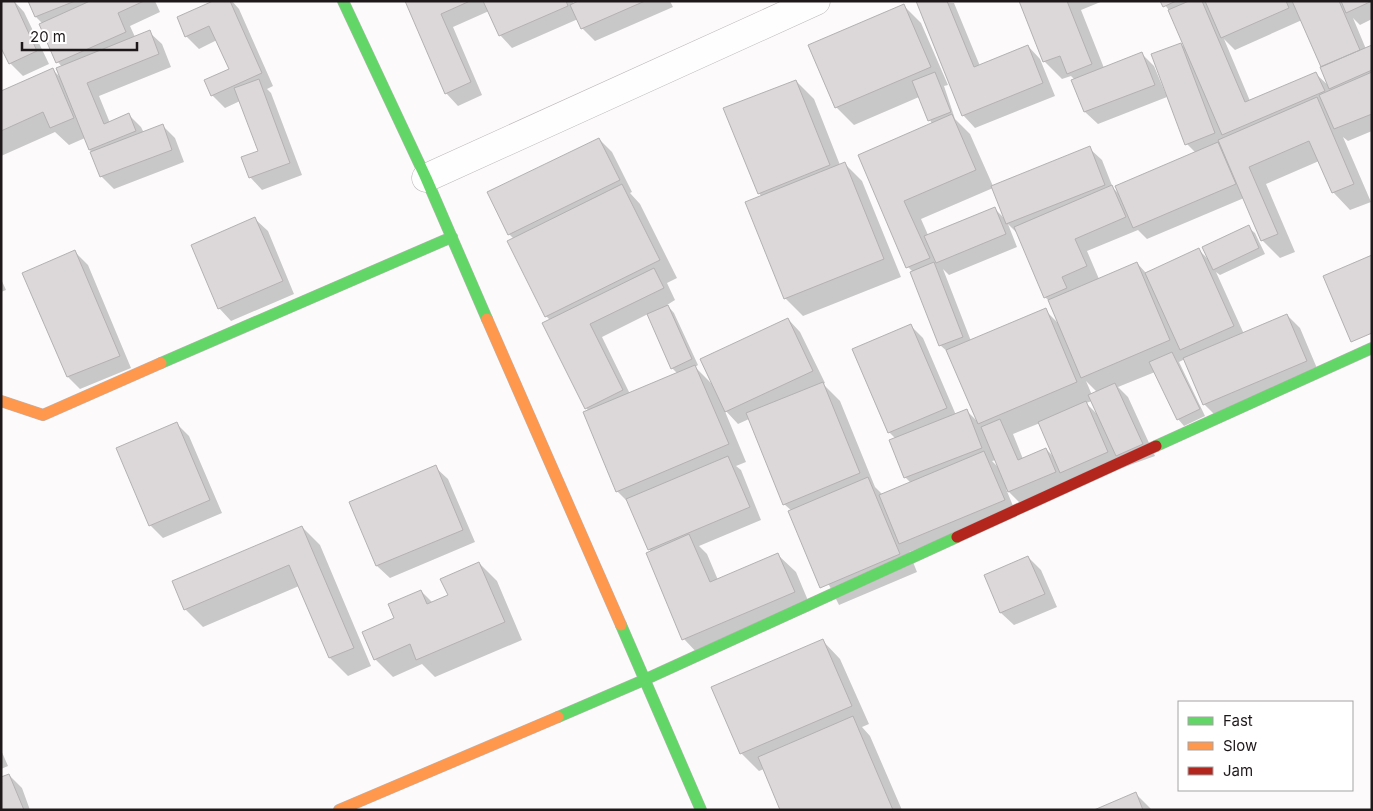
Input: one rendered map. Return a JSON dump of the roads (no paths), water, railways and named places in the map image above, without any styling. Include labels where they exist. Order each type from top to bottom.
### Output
[{"type":"street","points":[[343,1],[426,178],[701,810]]},
{"type":"street","points":[[426,178],[816,1]]},
{"type":"street","points":[[1,401],[43,415],[452,237]]},
{"type":"street","points":[[339,810],[644,680],[1372,348]]}]
